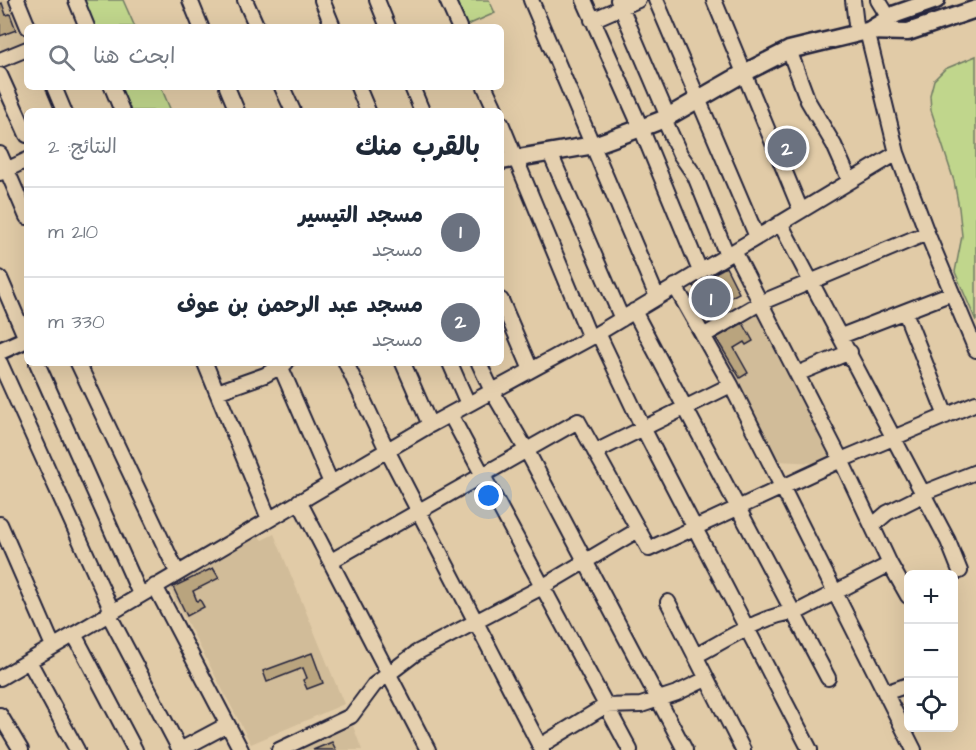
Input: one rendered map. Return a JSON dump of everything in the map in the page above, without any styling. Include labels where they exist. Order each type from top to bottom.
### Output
[{"type":"main road","points":[[509,160],[594,145],[641,128],[666,118],[789,50],[862,32],[896,14],[936,0]]},
{"type":"main road","points":[[862,32],[908,32],[976,9]]},
{"type":"main road","points":[[0,351],[24,341]]},
{"type":"street","points":[[17,0],[27,24]]},
{"type":"street","points":[[76,0],[86,24]]},
{"type":"street","points":[[190,0],[200,24]]},
{"type":"street","points":[[245,0],[256,24]]},
{"type":"street","points":[[322,0],[332,24]]},
{"type":"street","points":[[377,0],[387,24]]},
{"type":"street","points":[[447,0],[458,24]]},
{"type":"street","points":[[531,0],[657,297]]},
{"type":"street","points":[[584,0],[641,128],[700,271]]},
{"type":"street","points":[[592,20],[620,4],[639,0]]},
{"type":"street","points":[[656,0],[757,237]]},
{"type":"street","points":[[714,0],[801,210]]},
{"type":"street","points":[[854,0],[897,153],[927,233],[976,350]]},
{"type":"street","points":[[878,0],[889,18]]},
{"type":"street","points":[[620,4],[680,154],[695,176],[731,253],[760,303],[841,460],[890,564],[904,588]]},
{"type":"street","points":[[0,60],[24,50]]},
{"type":"street","points":[[789,50],[808,101],[834,145],[850,181]]},
{"type":"street","points":[[0,75],[24,128]]},
{"type":"street","points":[[55,90],[63,108]]},
{"type":"street","points":[[113,90],[121,108]]},
{"type":"street","points":[[228,90],[236,108]]},
{"type":"street","points":[[283,90],[292,108]]},
{"type":"street","points":[[359,90],[367,108]]},
{"type":"street","points":[[413,90],[421,108]]},
{"type":"street","points":[[486,90],[495,108]]},
{"type":"street","points":[[504,137],[509,160],[594,335],[810,750]]},
{"type":"street","points":[[550,153],[622,318]]},
{"type":"street","points":[[1,674],[29,661],[430,425],[594,335],[897,153]]},
{"type":"street","points":[[0,154],[3,171],[24,210]]},
{"type":"street","points":[[3,171],[24,161]]},
{"type":"street","points":[[780,223],[948,541],[960,571]]},
{"type":"street","points":[[703,336],[760,303],[927,233]]},
{"type":"street","points":[[0,278],[24,333]]},
{"type":"street","points":[[675,286],[731,385],[914,750]]},
{"type":"street","points":[[841,336],[952,293]]},
{"type":"street","points":[[504,307],[531,370]]},
{"type":"street","points":[[634,311],[828,678]]},
{"type":"street","points":[[905,312],[946,416]]},
{"type":"street","points":[[796,374],[850,352]]},
{"type":"street","points":[[0,363],[110,612],[180,750],[227,725]]},
{"type":"street","points":[[38,366],[140,594]]},
{"type":"street","points":[[79,366],[177,573]]},
{"type":"street","points":[[207,366],[269,519]]},
{"type":"street","points":[[217,392],[236,386],[278,366]]},
{"type":"street","points":[[283,366],[331,483]]},
{"type":"street","points":[[347,366],[387,450],[541,748],[605,706],[641,705],[677,693],[706,679]]},
{"type":"street","points":[[404,366],[430,425]]},
{"type":"street","points":[[451,366],[468,404]]},
{"type":"street","points":[[480,366],[685,750]]},
{"type":"street","points":[[595,452],[731,385]]},
{"type":"street","points":[[331,561],[578,421],[649,549],[841,460],[976,403]]},
{"type":"street","points":[[450,414],[630,750]]},
{"type":"street","points":[[872,526],[887,513],[923,493],[976,472]]},
{"type":"street","points":[[299,501],[428,750]]},
{"type":"street","points":[[0,524],[53,646]]},
{"type":"street","points":[[279,750],[351,716],[374,685],[416,653],[542,587],[638,530]]},
{"type":"street","points":[[695,656],[763,620],[799,611],[890,564]]},
{"type":"street","points":[[154,586],[241,750]]},
{"type":"street","points":[[668,602],[742,750]]},
{"type":"street","points":[[74,634],[135,750]]},
{"type":"street","points":[[29,661],[77,750]]},
{"type":"street","points":[[885,693],[904,687]]},
{"type":"street","points":[[0,715],[21,750]]},
{"type":"shaded area","points":[[0,0],[10,0],[24,34],[24,45],[0,55]]},
{"type":"shaded area","points":[[759,311],[833,456],[816,463],[778,461],[709,335]]},
{"type":"shaded area","points":[[274,534],[344,704],[251,744],[168,586],[258,535],[262,540]]},
{"type":"shaded area","points":[[353,726],[362,750],[298,750]]},
{"type":"green space","points":[[76,0],[123,0],[134,24],[86,24]]},
{"type":"green space","points":[[447,0],[489,0],[495,13],[470,24],[461,24]]},
{"type":"green space","points":[[976,56],[976,321],[955,272],[962,236],[959,208],[954,181],[931,110],[930,95],[934,80],[945,69]]},
{"type":"green space","points":[[113,90],[162,90],[170,108],[121,108]]},
{"type":"building","points":[[2,3],[6,15],[10,14],[16,30],[0,36],[0,4]]},
{"type":"building","points":[[726,267],[739,293],[706,310],[693,285]]},
{"type":"building","points":[[743,323],[753,341],[746,345],[744,342],[734,348],[748,373],[740,378],[716,338]]},
{"type":"building","points":[[213,568],[219,578],[193,591],[197,601],[200,600],[204,607],[187,616],[173,587]]},
{"type":"building","points":[[312,653],[323,683],[307,689],[303,680],[307,678],[303,668],[267,682],[263,671]]},
{"type":"building","points":[[332,742],[336,750],[313,750]]},
{"type":"place","name":"مسجد عبد الرحمن بن عوف","points":[[787,148]]},
{"type":"place","name":"مسجد التيسير","points":[[711,298]]}]
